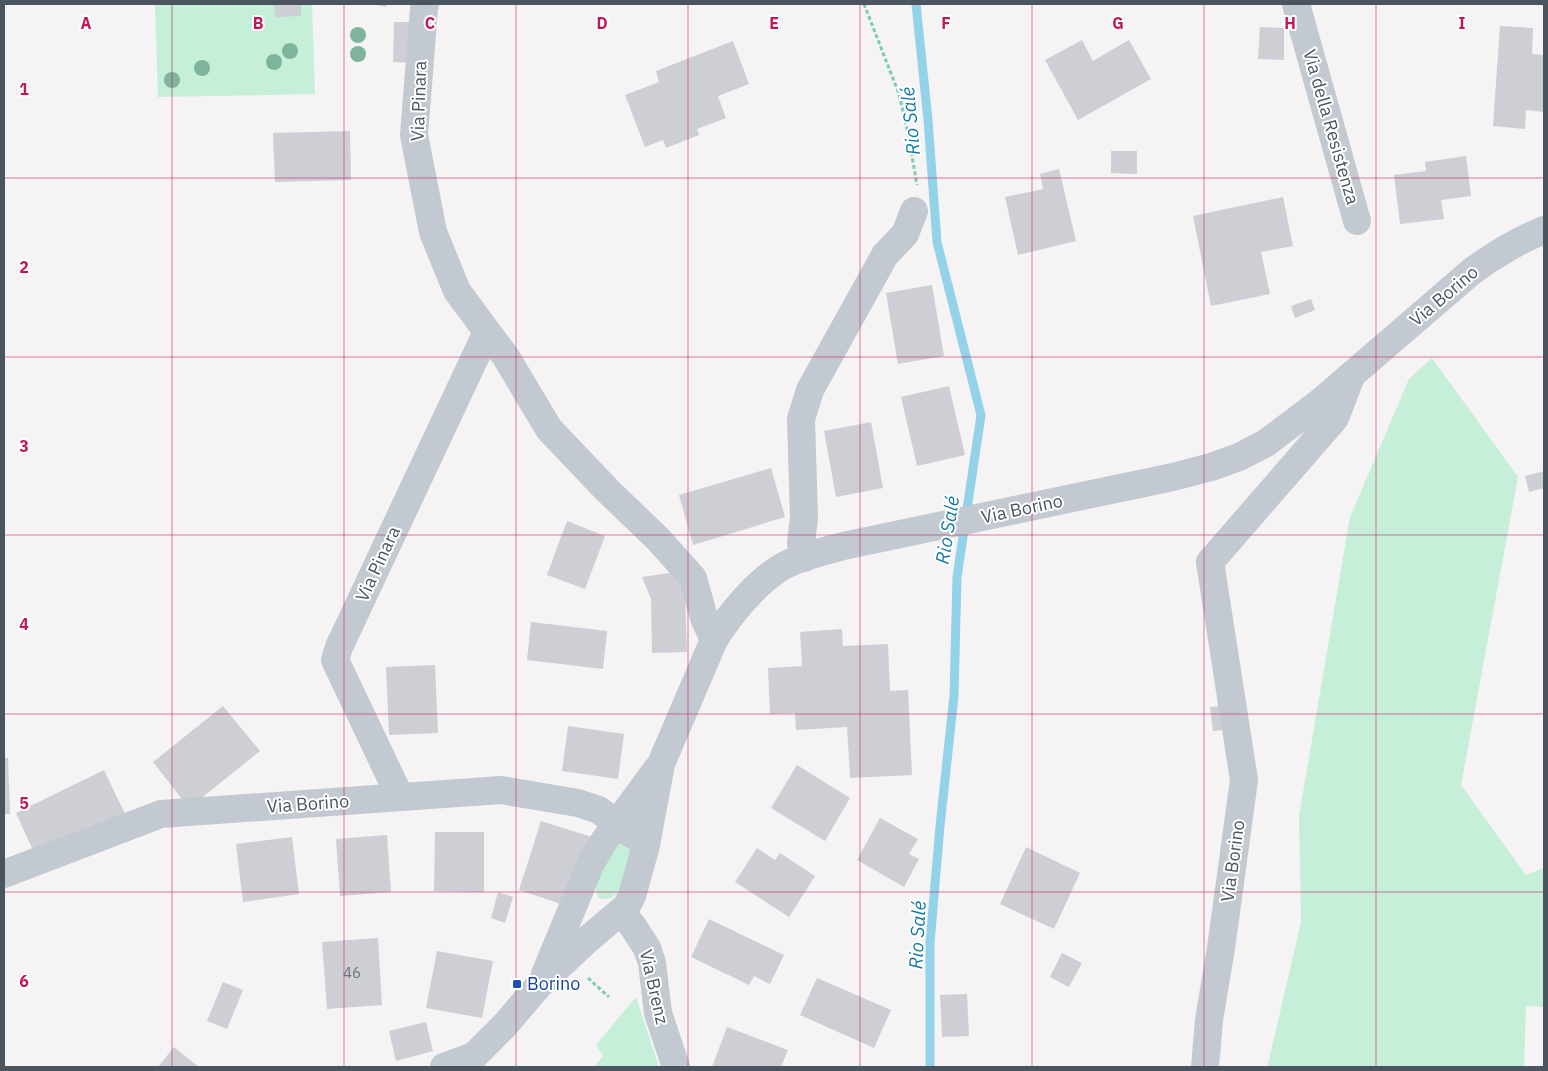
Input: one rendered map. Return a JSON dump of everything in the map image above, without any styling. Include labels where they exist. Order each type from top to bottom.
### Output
[{"type":"street","name":"Via Pinara","points":[[425,4],[414,135],[432,232],[457,291],[506,357],[549,429],[606,489],[658,539],[693,578],[704,618],[714,640]]},
{"type":"street","name":"Via della Resistenza","points":[[1296,4],[1358,221]]},
{"type":"street","points":[[804,558],[801,544],[804,518],[800,419],[810,390],[886,255],[905,234],[914,211]]},
{"type":"street","name":"Via Borino","points":[[444,1067],[474,1056],[505,1025],[540,984],[587,940],[618,915],[632,896],[646,845],[661,764],[714,640],[726,621],[742,602],[780,568],[804,558],[843,546],[1173,477],[1211,468],[1239,457],[1266,443],[1319,403],[1471,272],[1496,254],[1526,237],[1544,230]]},
{"type":"street","name":"Via Pinara","points":[[400,797],[336,660],[339,647],[487,332]]},
{"type":"street","name":"Via Borino","points":[[1205,1067],[1209,1020],[1244,780],[1210,562],[1335,418],[1351,375]]},
{"type":"street","name":"Via Borino","points":[[540,984],[591,863],[617,823],[661,764]]},
{"type":"street","name":"Via Borino","points":[[4,874],[161,814],[501,790],[578,802],[599,810],[646,845]]},
{"type":"street","points":[[581,886],[582,902],[587,912],[595,917],[605,919],[618,915]]},
{"type":"street","name":"Via Brenz","points":[[618,915],[632,925],[647,948],[652,963],[658,1013],[676,1067]]},
{"type":"path","points":[[864,4],[899,94],[917,185],[914,211]]},
{"type":"path","points":[[585,974],[610,997]]},
{"type":"green space","points":[[155,4],[312,4],[315,94],[158,97]]},
{"type":"green space","points":[[1432,358],[1518,477],[1461,785],[1526,875],[1544,868],[1544,1007],[1526,1006],[1524,1067],[1268,1067],[1301,922],[1299,816],[1350,517],[1409,379]]},
{"type":"green space","points":[[620,840],[636,847],[628,873],[619,891],[613,897],[606,899],[598,897],[596,883],[599,875]]},
{"type":"green space","points":[[636,997],[659,1067],[594,1067],[603,1056],[596,1045]]},
{"type":"building","points":[[274,4],[301,4],[301,16],[275,17]]},
{"type":"building","points":[[371,4],[386,4],[386,7]]},
{"type":"building","points":[[394,22],[415,22],[414,63],[393,62]]},
{"type":"building","points":[[1500,26],[1533,28],[1532,54],[1544,55],[1544,112],[1526,110],[1525,129],[1493,126]]},
{"type":"building","points":[[1260,27],[1284,28],[1284,60],[1258,59]]},
{"type":"building","points":[[1082,40],[1093,61],[1129,40],[1151,79],[1078,120],[1045,60]]},
{"type":"building","points":[[733,41],[749,84],[718,96],[726,118],[697,129],[699,135],[666,148],[663,140],[645,147],[625,95],[659,82],[656,71]]},
{"type":"building","points":[[350,131],[351,180],[275,182],[273,133]]},
{"type":"building","points":[[1111,151],[1137,151],[1137,174],[1111,173]]},
{"type":"building","points":[[1466,156],[1471,196],[1441,200],[1444,219],[1400,224],[1394,175],[1426,171],[1425,162]]},
{"type":"building","points":[[1059,169],[1076,241],[1018,255],[1005,197],[1043,189],[1040,174]]},
{"type":"building","points":[[1283,197],[1293,246],[1261,252],[1270,294],[1211,306],[1193,216]]},
{"type":"building","points":[[932,285],[944,356],[898,364],[886,293]]},
{"type":"building","points":[[1311,299],[1315,310],[1295,318],[1291,306]]},
{"type":"building","points":[[949,386],[965,455],[917,466],[901,397]]},
{"type":"building","points":[[871,422],[883,488],[836,497],[824,431]]},
{"type":"building","points":[[771,468],[785,517],[693,545],[679,495]]},
{"type":"building","points":[[1544,471],[1544,488],[1529,492],[1525,476]]},
{"type":"building","points":[[567,521],[605,536],[585,589],[547,575]]},
{"type":"building","points":[[676,572],[685,597],[687,652],[652,653],[651,599],[642,577]]},
{"type":"building","points":[[531,622],[607,631],[603,669],[527,660]]},
{"type":"building","points":[[842,629],[843,646],[888,644],[890,691],[908,690],[912,775],[850,778],[847,727],[796,730],[795,713],[770,714],[768,668],[802,666],[800,632]]},
{"type":"building","points":[[435,665],[438,733],[389,735],[386,667]]},
{"type":"building","points":[[223,706],[260,751],[189,808],[153,762]]},
{"type":"building","points":[[1220,706],[1223,730],[1213,731],[1210,707]]},
{"type":"building","points":[[568,726],[624,734],[618,779],[562,771]]},
{"type":"building","points":[[4,758],[8,758],[10,814],[4,814]]},
{"type":"building","points":[[797,765],[850,798],[825,841],[771,808]]},
{"type":"building","points":[[104,770],[126,816],[37,859],[16,813]]},
{"type":"building","points":[[880,818],[918,839],[909,854],[919,859],[904,887],[857,860]]},
{"type":"building","points":[[541,821],[592,837],[561,904],[519,890]]},
{"type":"building","points":[[435,832],[484,832],[484,892],[434,891]]},
{"type":"building","points":[[387,835],[391,892],[340,896],[336,839]]},
{"type":"building","points":[[292,837],[299,894],[243,902],[236,844]]},
{"type":"building","points":[[1026,847],[1080,873],[1054,929],[1000,904]]},
{"type":"building","points":[[757,848],[775,860],[780,853],[815,876],[789,917],[735,882]]},
{"type":"building","points":[[498,892],[513,897],[505,923],[491,918]]},
{"type":"building","points":[[709,919],[784,955],[770,984],[754,976],[749,985],[691,957]]},
{"type":"building","points":[[378,938],[382,1005],[327,1009],[322,942]]},
{"type":"building","points":[[437,951],[493,961],[482,1018],[426,1008]]},
{"type":"building","points":[[1062,953],[1082,963],[1069,987],[1050,977]]},
{"type":"building","points":[[817,978],[891,1010],[874,1048],[800,1015]]},
{"type":"building","points":[[223,982],[243,990],[227,1029],[207,1021]]},
{"type":"building","points":[[967,994],[969,1036],[942,1037],[940,995]]},
{"type":"building","points":[[426,1022],[433,1051],[396,1061],[389,1031]]},
{"type":"building","points":[[727,1027],[788,1050],[781,1067],[712,1067]]},
{"type":"building","points":[[174,1047],[199,1067],[158,1067]]},
{"type":"waterway","name":"Rio Salé","points":[[916,4],[928,120],[937,242],[981,415],[957,577],[954,696],[930,943],[930,1067]]},
{"type":"place","name":"Borino","points":[[517,984]]}]
